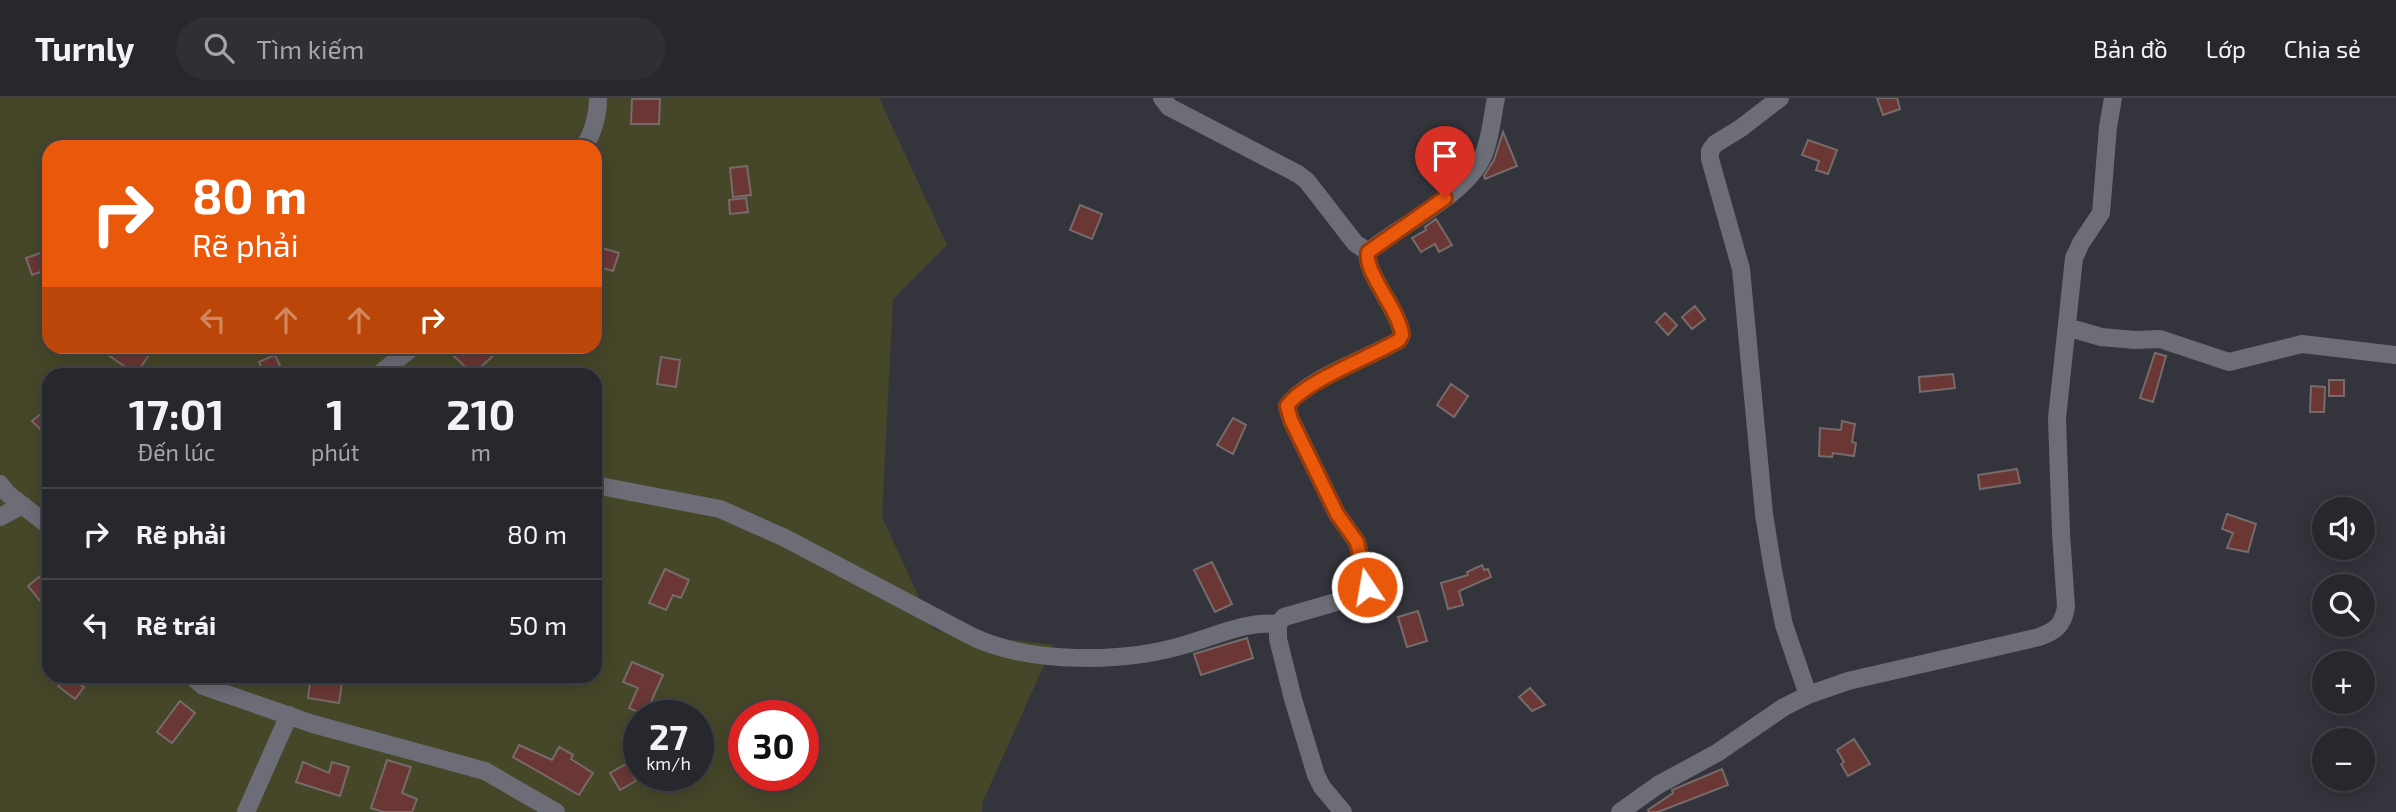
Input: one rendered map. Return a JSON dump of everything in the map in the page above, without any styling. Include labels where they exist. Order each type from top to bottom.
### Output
[{"type":"street","points":[[589,140],[596,118],[597,98]]},
{"type":"street","points":[[1162,98],[1169,107],[1298,174],[1307,181],[1355,243],[1368,252]]},
{"type":"street","points":[[1368,252],[1445,198],[1474,170],[1487,145],[1496,98]]},
{"type":"street","points":[[1780,98],[1741,128],[1714,144],[1710,159],[1741,269],[1764,514],[1773,570],[1784,625],[1808,695]]},
{"type":"street","points":[[1620,812],[1658,785],[1717,753],[1784,707],[1808,695],[1860,678],[2039,638],[2059,627],[2064,620],[2066,607],[2057,430],[2058,398],[2074,258],[2101,213],[2113,98]]},
{"type":"street","points":[[1343,812],[1322,787],[1316,775],[1293,699],[1278,639],[1278,624],[1284,617],[1357,596],[1367,587],[1357,542],[1337,514],[1291,420],[1287,406],[1294,397],[1312,385],[1391,345],[1402,335],[1398,319],[1368,265],[1368,252]]},
{"type":"street","points":[[2067,327],[2101,337],[2160,339],[2229,362],[2302,344],[2396,355]]},
{"type":"street","points":[[389,368],[405,354]]},
{"type":"street","points":[[0,484],[8,494],[42,520]]},
{"type":"street","points":[[602,486],[736,514],[973,637],[996,648],[1020,654],[1052,657],[1144,654],[1250,624],[1278,624]]},
{"type":"street","points":[[0,517],[23,505]]},
{"type":"street","points":[[200,683],[289,715],[485,771],[556,812]]},
{"type":"street","points":[[246,812],[289,715]]},
{"type":"green space","points":[[0,98],[879,98],[947,245],[893,299],[882,517],[934,630],[1053,645],[983,801],[982,812],[0,812]]},
{"type":"building","points":[[1877,98],[1897,98],[1900,109],[1883,115]]},
{"type":"building","points":[[632,99],[660,99],[659,124],[631,124]]},
{"type":"building","points":[[1503,132],[1517,166],[1485,179],[1484,176],[1494,160]]},
{"type":"building","points":[[1808,140],[1837,150],[1828,174],[1816,170],[1819,161],[1802,155]]},
{"type":"building","points":[[747,166],[751,195],[733,197],[730,168]]},
{"type":"building","points":[[746,198],[748,212],[730,214],[729,200]]},
{"type":"building","points":[[1080,205],[1102,214],[1092,239],[1070,230]]},
{"type":"building","points":[[1436,219],[1452,245],[1439,252],[1435,244],[1421,252],[1412,238],[1426,230],[1425,227]]},
{"type":"building","points":[[602,248],[619,253],[613,271],[602,268]]},
{"type":"building","points":[[42,252],[42,271],[32,275],[26,258]]},
{"type":"building","points":[[1695,306],[1705,319],[1692,329],[1682,317]]},
{"type":"building","points":[[1665,313],[1677,325],[1668,335],[1656,322]]},
{"type":"building","points":[[2155,353],[2166,356],[2153,402],[2140,398]]},
{"type":"building","points":[[107,354],[150,354],[140,368],[127,368]]},
{"type":"building","points":[[452,354],[493,356],[480,368],[467,368]]},
{"type":"building","points":[[275,355],[281,368],[262,368],[259,362]]},
{"type":"building","points":[[661,357],[680,360],[676,387],[657,384]]},
{"type":"building","points":[[1953,374],[1955,388],[1920,392],[1919,377]]},
{"type":"building","points":[[2329,380],[2344,380],[2344,396],[2329,396]]},
{"type":"building","points":[[1451,384],[1468,396],[1454,417],[1437,405]]},
{"type":"building","points":[[2311,386],[2325,387],[2324,412],[2310,412]]},
{"type":"building","points":[[42,413],[42,431],[32,421]]},
{"type":"building","points":[[1233,418],[1246,425],[1233,454],[1217,445]]},
{"type":"building","points":[[1842,421],[1855,424],[1852,442],[1856,443],[1854,456],[1833,453],[1832,457],[1819,456],[1820,428],[1841,430]]},
{"type":"building","points":[[2017,469],[2020,483],[1980,489],[1978,475]]},
{"type":"building","points":[[2227,514],[2256,524],[2248,552],[2227,548],[2233,533],[2222,529]]},
{"type":"building","points":[[1212,562],[1232,604],[1215,612],[1194,570]]},
{"type":"building","points":[[1482,565],[1484,570],[1488,569],[1491,577],[1459,591],[1463,605],[1448,609],[1441,583],[1468,575],[1467,572]]},
{"type":"building","points":[[665,569],[689,580],[681,598],[673,595],[666,610],[649,603]]},
{"type":"building","points":[[42,575],[42,603],[28,586]]},
{"type":"building","points":[[1418,611],[1427,641],[1407,647],[1398,617]]},
{"type":"building","points":[[1247,638],[1253,658],[1201,675],[1194,654]]},
{"type":"building","points":[[632,662],[663,675],[652,700],[633,700],[638,688],[623,682]]},
{"type":"building","points":[[60,683],[77,683],[84,687],[75,699],[58,686]]},
{"type":"building","points":[[310,683],[342,683],[339,703],[308,698]]},
{"type":"building","points":[[1530,688],[1545,705],[1532,711],[1519,697]]},
{"type":"building","points":[[180,701],[195,713],[172,743],[157,732]]},
{"type":"building","points":[[1854,739],[1870,764],[1848,776],[1837,750]]},
{"type":"building","points":[[519,745],[552,760],[559,747],[573,755],[571,759],[593,773],[579,795],[513,757]]},
{"type":"building","points":[[387,760],[411,767],[402,793],[417,799],[412,812],[383,812],[371,808]]},
{"type":"building","points":[[303,762],[329,773],[332,762],[349,767],[340,796],[296,782]]},
{"type":"building","points":[[623,766],[623,788],[620,790],[610,773]]},
{"type":"building","points":[[1722,769],[1728,785],[1658,812],[1649,812],[1648,810],[1673,793],[1672,790]]},
{"type":"route","points":[[1367,587],[1357,542],[1340,520],[1287,412],[1287,406],[1294,397],[1312,385],[1399,340],[1402,335],[1398,319],[1368,265],[1368,252],[1445,198]]}]
